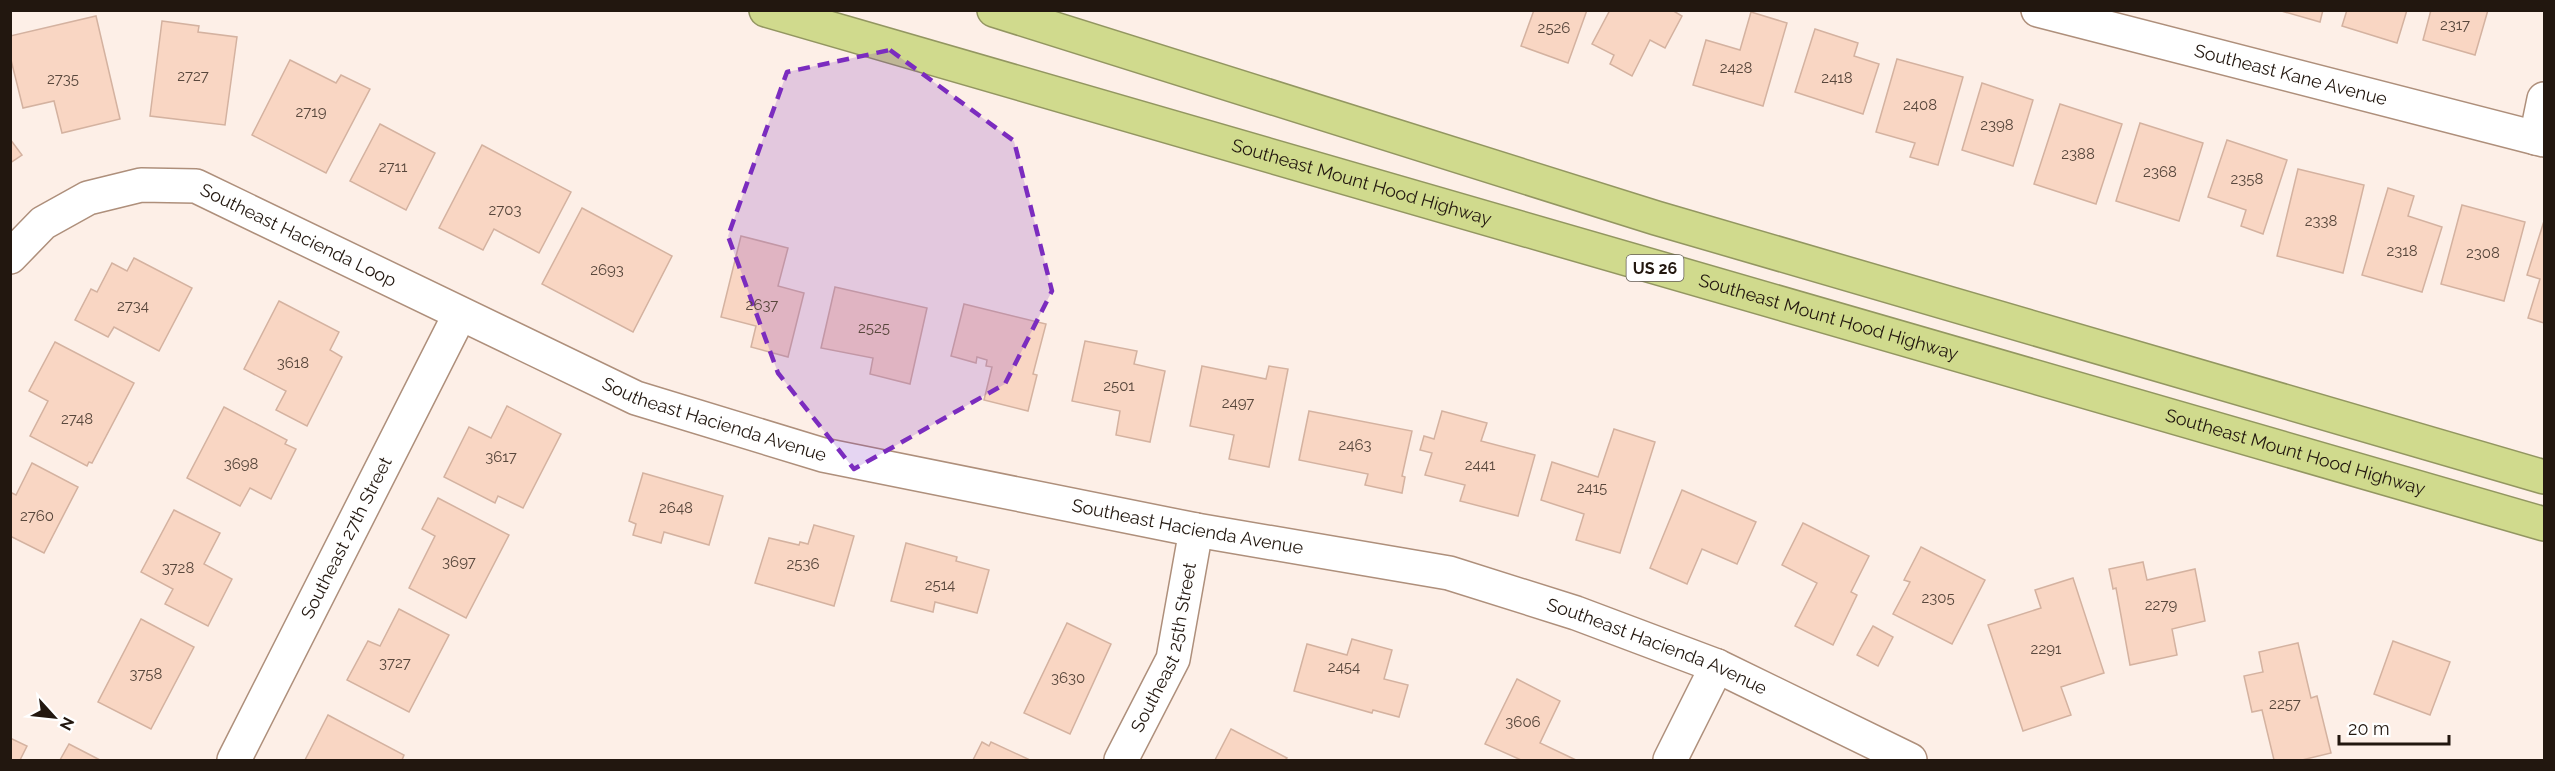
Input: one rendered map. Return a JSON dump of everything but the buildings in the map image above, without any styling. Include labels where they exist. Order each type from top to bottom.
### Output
[{"type":"highway","name":"Southeast Mount Hood Highway","points":[[766,10],[2544,524]]},
{"type":"highway","points":[[994,10],[1656,218],[2544,477]]},
{"type":"street","name":"Southeast Kane Avenue","points":[[2038,10],[2540,139]]},
{"type":"street","points":[[2540,139],[2544,99]]},
{"type":"street","name":"Southeast Hacienda Loop","points":[[10,257],[43,223],[88,198],[141,185],[196,186],[460,314]]},
{"type":"street","name":"Southeast Hacienda Avenue","points":[[460,314],[636,398],[823,455],[1196,530],[1449,573],[1576,613],[1717,666],[1910,760]]},
{"type":"street","name":"Southeast 27th Street","points":[[234,760],[460,314]]},
{"type":"street","name":"Southeast 25th Street","points":[[1121,760],[1173,659],[1196,530]]},
{"type":"street","points":[[1670,760],[1717,666]]},
{"type":"highlighted area","points":[[890,50],[1014,141],[1052,291],[1005,384],[854,469],[778,373],[728,236],[787,72]]}]
